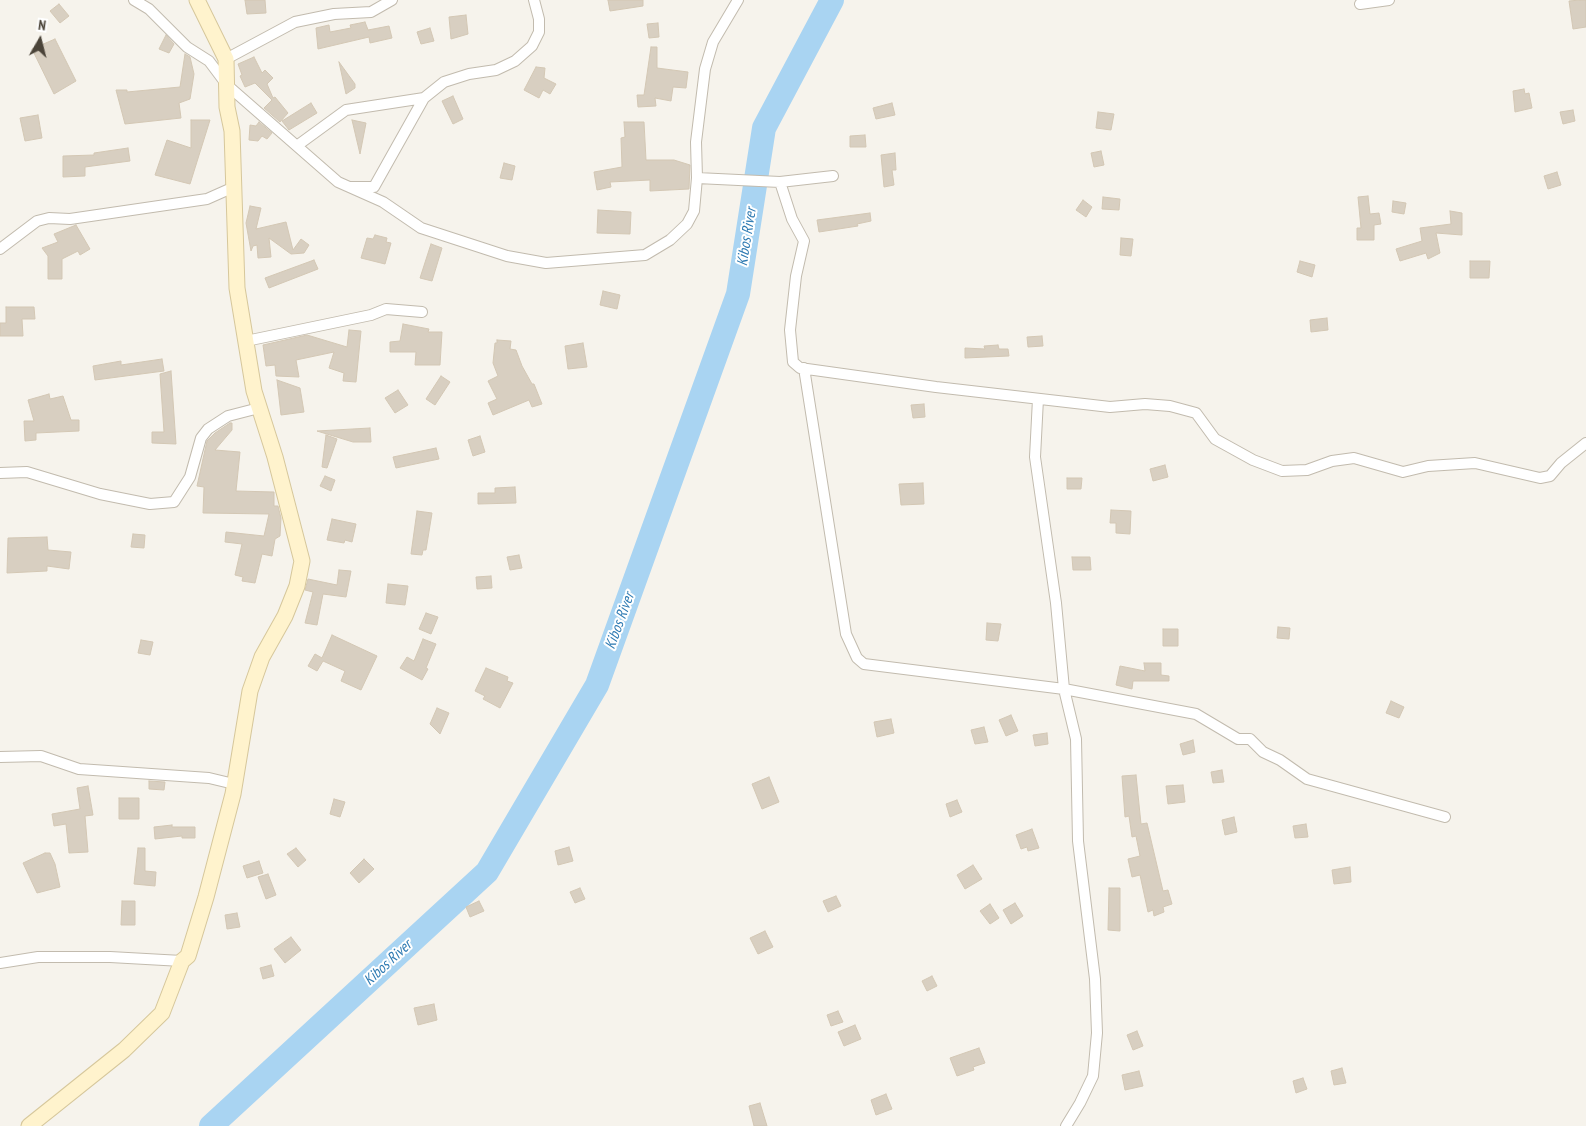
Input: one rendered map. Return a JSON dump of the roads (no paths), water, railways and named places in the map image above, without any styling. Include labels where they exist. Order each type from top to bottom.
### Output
[{"type":"main road","points":[[29,1126],[124,1050],[162,1013],[182,961],[188,956],[206,898],[234,784],[250,691],[262,657],[297,586],[302,561],[275,457],[254,391],[237,288],[234,188],[226,59],[197,0]]},
{"type":"street","points":[[134,0],[148,9],[186,47],[209,61],[227,85],[347,187],[383,202],[421,228],[507,256],[546,263],[645,255],[670,240],[687,224],[694,211],[697,178],[696,142],[705,68],[713,42],[738,0]]},
{"type":"street","points":[[226,59],[295,22],[334,14],[371,12],[392,0]]},
{"type":"street","points":[[347,187],[374,187],[424,98],[444,82],[469,74],[496,70],[515,61],[532,46],[538,32],[540,19],[534,0]]},
{"type":"street","points":[[1360,4],[1390,0]]},
{"type":"street","points":[[298,145],[346,110],[424,98]]},
{"type":"street","points":[[697,178],[716,181],[780,182],[833,176]]},
{"type":"street","points":[[780,182],[792,219],[804,241],[795,284],[790,330],[794,362],[804,368],[1110,407],[1145,404],[1184,409],[1196,413],[1215,439],[1254,460],[1282,471],[1307,470],[1332,462],[1354,458],[1403,472],[1428,466],[1475,463],[1540,478],[1550,476],[1561,463],[1586,443]]},
{"type":"street","points":[[0,249],[36,220],[49,218],[70,219],[207,199],[220,191],[234,188]]},
{"type":"street","points":[[246,342],[371,315],[386,309],[422,312]]},
{"type":"street","points":[[804,368],[846,634],[857,658],[864,664],[1064,689],[1196,714],[1238,739],[1250,739],[1263,752],[1307,778],[1445,817]]},
{"type":"street","points":[[1038,399],[1035,457],[1056,603],[1064,689],[1076,739],[1078,841],[1095,978],[1097,1033],[1093,1076],[1080,1104],[1066,1126]]},
{"type":"street","points":[[0,473],[27,472],[100,494],[150,504],[174,502],[190,477],[201,438],[208,429],[228,416],[260,408]]},
{"type":"street","points":[[0,757],[41,756],[78,769],[209,778],[234,784]]},
{"type":"street","points":[[0,963],[38,957],[110,957],[182,961]]},
{"type":"waterway","name":"Kibos River","points":[[211,1126],[487,872],[597,685],[738,294],[764,128],[832,0]]}]
